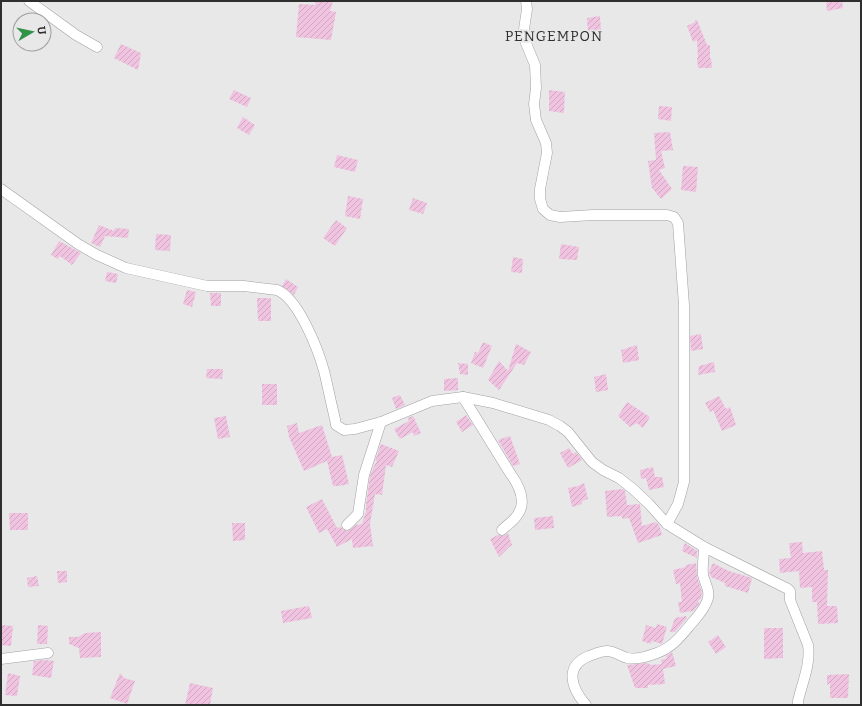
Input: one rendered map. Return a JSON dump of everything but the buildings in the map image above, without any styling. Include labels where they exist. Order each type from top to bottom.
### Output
[{"type":"street","points":[[29,1],[76,35],[97,47]]},
{"type":"street","points":[[526,1],[527,9],[523,36],[535,65],[536,88],[534,104],[536,120],[546,144],[547,153],[540,189],[540,199],[543,209],[550,215],[560,217],[593,215],[667,215],[674,217],[678,223],[684,305],[684,482],[678,504],[667,524]]},
{"type":"street","points":[[1,189],[78,244],[97,255],[126,268],[207,286],[244,286],[281,291],[295,305],[309,332],[324,370],[336,424],[344,430],[355,429],[381,422],[432,401],[463,396],[526,412],[560,426],[568,432],[592,462],[603,470],[619,478],[633,489],[667,524],[704,547],[786,587],[790,591],[790,600],[808,645],[809,652],[809,659],[798,705]]},
{"type":"street","points":[[463,396],[517,483],[520,492],[522,506],[518,515],[502,530]]},
{"type":"street","points":[[346,525],[358,514],[364,475],[381,422]]},
{"type":"street","points":[[586,705],[575,688],[572,678],[573,670],[577,663],[596,653],[607,651],[627,658],[634,658],[669,648],[681,638],[700,613],[707,602],[709,593],[703,574],[704,547]]},
{"type":"street","points":[[1,659],[48,653]]},
{"type":"district","name":"PENGEMPON","points":[[554,36]]}]
